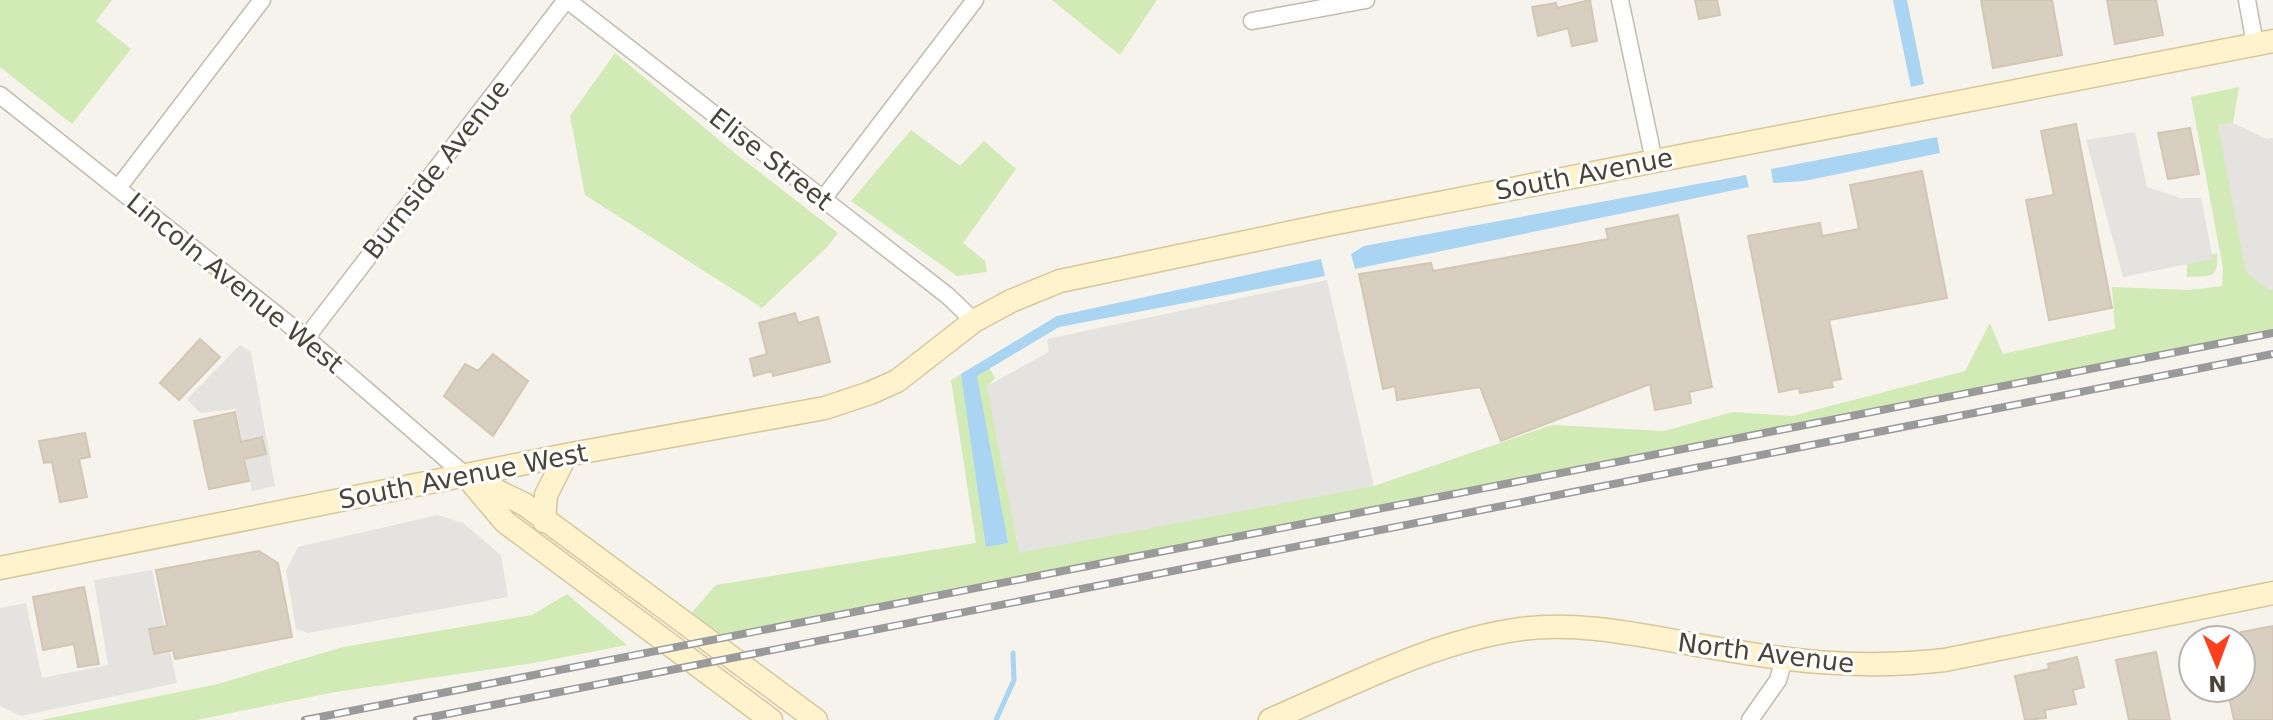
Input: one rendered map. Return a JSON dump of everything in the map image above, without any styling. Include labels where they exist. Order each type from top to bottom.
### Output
[{"type":"main road","name":"South Avenue","points":[[917,365],[974,321],[1011,301],[1060,281],[2264,42]]},
{"type":"main road","name":"South Avenue West","points":[[0,568],[566,455],[825,408],[897,381],[917,365]]},
{"type":"main road","points":[[544,521],[546,495],[566,455]]},
{"type":"main road","name":"Lincoln Avenue West","points":[[466,476],[524,504],[816,720]]},
{"type":"main road","name":"Lincoln Avenue West","points":[[466,476],[505,522],[771,720]]},
{"type":"main road","name":"North Avenue","points":[[1270,720],[1418,657],[1476,637],[1523,628],[1608,630],[1784,659],[1849,666],[1898,666],[1945,660],[2273,593]]},
{"type":"street","points":[[118,188],[262,0]]},
{"type":"street","name":"Elise Street","points":[[566,0],[948,296],[974,321]]},
{"type":"street","name":"Burnside Avenue","points":[[306,338],[566,0]]},
{"type":"street","points":[[823,199],[975,0]]},
{"type":"street","points":[[1252,21],[1366,0]]},
{"type":"street","points":[[1620,0],[1654,161]]},
{"type":"street","points":[[2247,0],[2264,42]]},
{"type":"street","name":"Lincoln Avenue West","points":[[0,95],[306,338],[466,476]]},
{"type":"street","points":[[1750,720],[1778,680],[1784,659]]},
{"type":"green space","points":[[0,0],[112,0],[96,21],[131,49],[72,124],[0,67]]},
{"type":"green space","points":[[1052,0],[1157,0],[1120,55]]},
{"type":"green space","points":[[615,53],[731,150],[838,233],[762,308],[585,195],[570,116]]},
{"type":"green space","points":[[2239,87],[2233,123],[2219,125],[2269,290],[2273,290],[2273,333],[704,642],[685,620],[716,585],[976,543],[951,380],[985,360],[995,378],[987,387],[1374,486],[1552,425],[1664,431],[1733,412],[1792,416],[1965,371],[1990,323],[2003,354],[2115,329],[2112,287],[2188,290],[2222,286],[2223,268],[2191,97]]},
{"type":"green space","points":[[911,130],[960,166],[984,141],[1016,169],[963,243],[985,261],[987,272],[957,276],[851,201]]},
{"type":"green space","points":[[2217,253],[2216,268],[2211,275],[2187,277],[2187,263]]},
{"type":"green space","points":[[567,594],[627,645],[534,663],[335,692],[197,720],[41,720],[218,684],[343,647],[532,615]]},
{"type":"shaded area","points":[[2233,123],[2267,139],[2273,138],[2273,290],[2246,272],[2218,125]]},
{"type":"shaded area","points":[[2135,132],[2147,187],[2181,198],[2201,198],[2213,259],[2123,277],[2086,140]]},
{"type":"shaded area","points":[[1327,280],[1374,486],[1019,553],[987,386],[1049,352],[1047,339]]},
{"type":"shaded area","points":[[240,345],[251,352],[275,486],[252,491],[236,409],[200,413],[187,399]]},
{"type":"shaded area","points":[[438,515],[463,523],[501,555],[508,597],[308,633],[296,629],[286,571],[298,547]]},
{"type":"shaded area","points":[[152,570],[177,683],[21,716],[0,706],[0,608],[26,603],[42,678],[108,665],[94,580]]},
{"type":"water","points":[[1893,0],[1907,0],[1924,84],[1911,87]]},
{"type":"water","points":[[1937,137],[1940,153],[1804,181],[1773,183],[1771,169]]},
{"type":"water","points":[[1746,175],[1749,187],[1355,269],[1351,254],[1364,246]]},
{"type":"water","points":[[1321,259],[1325,276],[1059,327],[977,376],[1008,543],[986,547],[961,374],[1057,316]]},
{"type":"building","points":[[1590,0],[1597,41],[1572,46],[1568,28],[1538,36],[1532,7],[1556,3],[1557,8]]},
{"type":"building","points":[[1695,0],[1717,0],[1720,15],[1699,19]]},
{"type":"building","points":[[1981,0],[2052,0],[2062,55],[1993,68]]},
{"type":"building","points":[[2107,0],[2156,0],[2163,35],[2115,44]]},
{"type":"building","points":[[2076,124],[2112,308],[2049,320],[2026,200],[2054,195],[2041,131]]},
{"type":"building","points":[[2190,128],[2199,174],[2168,179],[2158,133]]},
{"type":"building","points":[[1922,171],[1947,298],[1829,320],[1841,379],[1831,381],[1833,387],[1800,393],[1799,388],[1779,392],[1748,236],[1820,223],[1822,236],[1859,229],[1850,185]]},
{"type":"building","points":[[1678,215],[1712,387],[1689,392],[1691,403],[1655,410],[1650,384],[1501,441],[1480,387],[1397,400],[1395,386],[1383,389],[1359,274],[1431,263],[1433,271],[1608,239],[1606,229]]},
{"type":"building","points":[[795,313],[798,323],[818,317],[830,362],[773,376],[772,371],[754,376],[750,359],[767,354],[759,323]]},
{"type":"building","points":[[200,339],[220,357],[179,400],[160,383]]},
{"type":"building","points":[[493,354],[528,381],[493,436],[444,396],[465,364],[478,371]]},
{"type":"building","points":[[235,412],[241,442],[262,437],[266,454],[244,459],[249,481],[209,489],[194,421]]},
{"type":"building","points":[[85,433],[90,457],[79,459],[87,497],[60,502],[52,462],[44,463],[39,441]]},
{"type":"building","points":[[259,551],[278,563],[292,637],[175,659],[173,650],[154,654],[149,629],[167,626],[156,570]]},
{"type":"building","points":[[84,587],[99,664],[78,667],[74,644],[43,650],[33,597]]},
{"type":"building","points":[[2273,626],[2273,720],[2234,720],[2230,704],[2257,704],[2257,629]]},
{"type":"building","points":[[2156,652],[2170,720],[2129,720],[2116,660]]},
{"type":"building","points":[[2077,657],[2084,687],[2073,690],[2076,704],[2045,710],[2046,718],[2025,720],[2015,676],[2049,669],[2048,664]]},
{"type":"waterway","points":[[996,720],[1014,680],[1013,653]]},
{"type":"railway","points":[[305,720],[2273,333]]},
{"type":"railway","points":[[417,720],[2273,354]]}]
